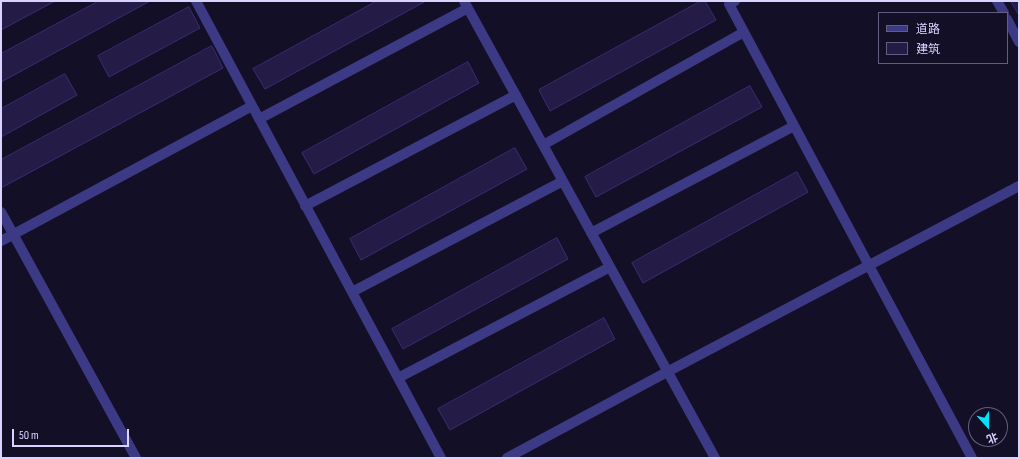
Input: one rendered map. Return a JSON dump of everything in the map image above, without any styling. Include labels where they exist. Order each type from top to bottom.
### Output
[{"type":"street","points":[[196,1],[441,458]]},
{"type":"street","points":[[735,1],[729,4],[972,458]]},
{"type":"street","points":[[997,1],[1003,12]]},
{"type":"street","points":[[259,119],[466,5],[715,458]]},
{"type":"street","points":[[1008,21],[1019,42]]},
{"type":"street","points":[[543,145],[744,32]]},
{"type":"street","points":[[306,206],[516,95]]},
{"type":"street","points":[[1,241],[252,106]]},
{"type":"street","points":[[591,233],[794,126]]},
{"type":"street","points":[[352,292],[563,181]]},
{"type":"street","points":[[507,458],[1019,186]]},
{"type":"street","points":[[1,212],[136,458]]},
{"type":"street","points":[[398,378],[610,266]]},
{"type":"building","points":[[4,1],[55,1],[1,30],[1,3]]},
{"type":"building","points":[[99,1],[150,1],[1,82],[1,54]]},
{"type":"building","points":[[377,1],[426,1],[265,89],[253,69]]},
{"type":"building","points":[[701,1],[705,1],[716,20],[550,111],[539,90]]},
{"type":"building","points":[[1011,1],[1019,1],[1019,15]]},
{"type":"building","points":[[189,7],[200,28],[109,77],[98,56]]},
{"type":"building","points":[[212,46],[223,68],[1,188],[1,160]]},
{"type":"building","points":[[468,62],[479,83],[314,174],[302,153]]},
{"type":"building","points":[[65,74],[77,95],[1,137],[1,109]]},
{"type":"building","points":[[750,86],[762,107],[596,197],[585,177]]},
{"type":"building","points":[[515,148],[527,169],[361,260],[350,239]]},
{"type":"building","points":[[797,172],[808,192],[643,283],[632,263]]},
{"type":"building","points":[[557,238],[568,259],[403,349],[392,329]]},
{"type":"building","points":[[604,318],[615,339],[450,430],[438,409]]}]
